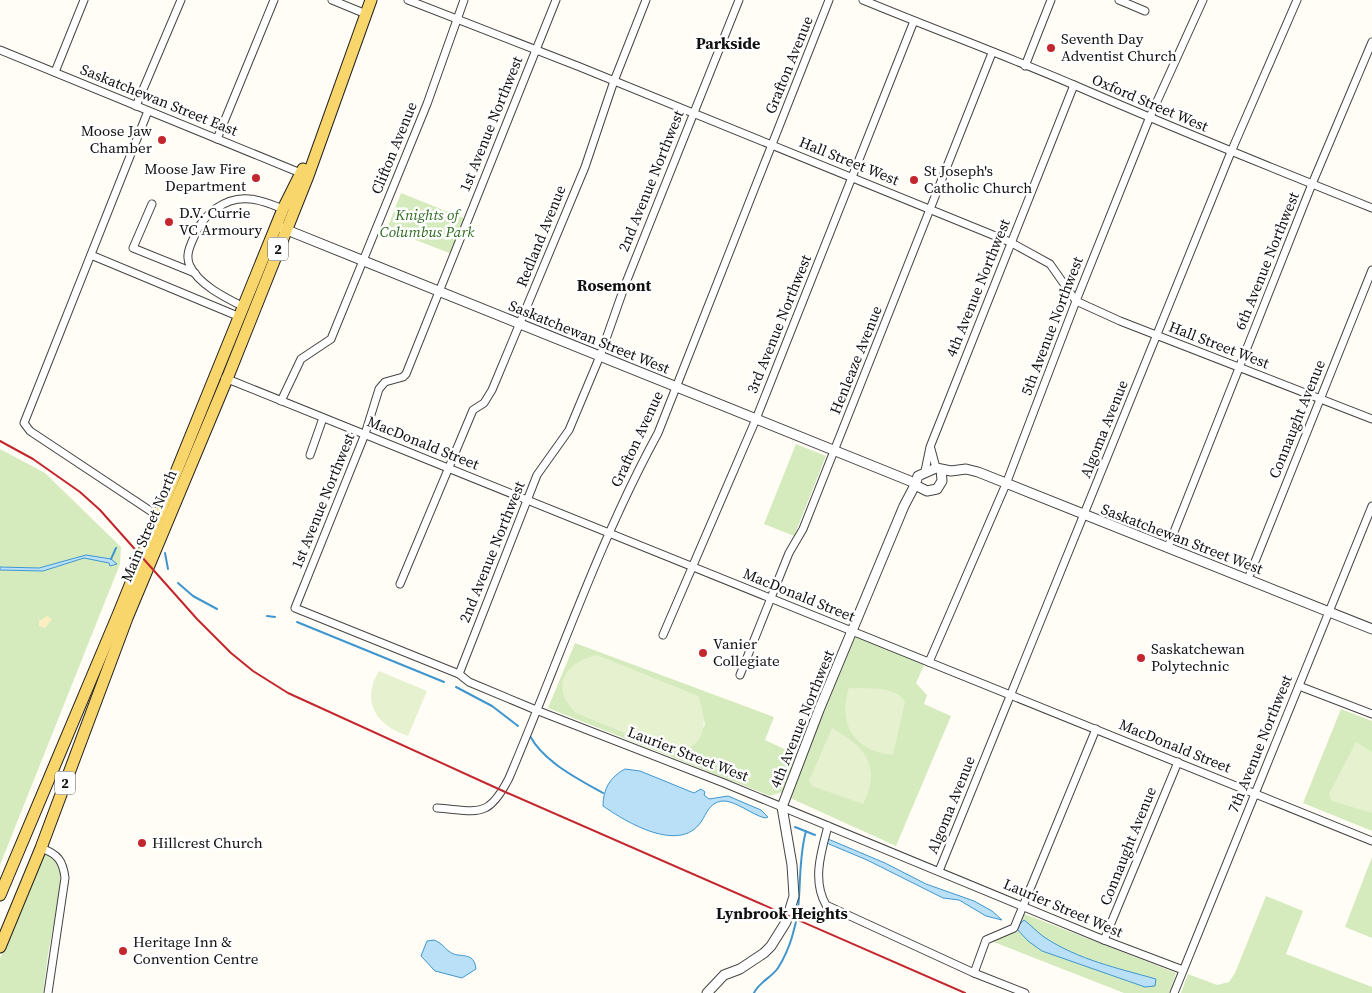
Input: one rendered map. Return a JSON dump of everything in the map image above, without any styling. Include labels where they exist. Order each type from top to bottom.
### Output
[{"type":"main road","name":"Main Street North","points":[[0,895],[242,312],[330,119],[371,0]]},
{"type":"main road","name":"Main Street North","points":[[0,947],[42,848],[127,618],[227,379],[281,227],[283,209],[304,175]]},
{"type":"street","points":[[55,72],[84,0]]},
{"type":"street","points":[[136,106],[181,0]]},
{"type":"street","points":[[217,139],[274,0]]},
{"type":"street","points":[[332,0],[366,14]]},
{"type":"street","name":"Hall Street West","points":[[408,0],[614,81],[1010,242],[1050,264],[1076,301],[1156,335],[1372,419]]},
{"type":"street","name":"Clifton Avenue","points":[[281,401],[301,359],[331,339],[427,104],[464,0]]},
{"type":"street","name":"1st Avenue Northwest","points":[[295,608],[365,434],[379,388],[385,382],[404,377],[406,374],[556,0]]},
{"type":"street","name":"Redland Avenue","points":[[400,584],[473,410],[484,403],[492,390],[520,324],[585,167],[614,81],[646,0]]},
{"type":"street","name":"2nd Avenue Northwest","points":[[459,674],[537,475],[569,430],[600,356],[624,285],[739,0]]},
{"type":"street","name":"Grafton Avenue","points":[[437,808],[480,811],[495,803],[509,778],[635,476],[658,433],[829,0]]},
{"type":"street","name":"Oxford Street West","points":[[862,0],[1372,208]]},
{"type":"street","points":[[881,8],[884,0]]},
{"type":"street","points":[[1025,66],[1051,0]]},
{"type":"street","points":[[1119,0],[1145,11]]},
{"type":"street","name":"5th Avenue Northwest","points":[[929,662],[1006,484],[1076,301],[1150,119],[1202,0]]},
{"type":"street","name":"Algoma Avenue","points":[[939,871],[1231,152],[1297,0]]},
{"type":"street","name":"3rd Avenue Northwest","points":[[663,635],[756,419],[914,21]]},
{"type":"street","name":"6th Avenue Northwest","points":[[1168,547],[1312,184],[1372,42]]},
{"type":"street","name":"Saskatchewan Street East","points":[[0,50],[304,175]]},
{"type":"street","name":"Henleaze Avenue","points":[[740,675],[789,553],[803,530],[992,53]]},
{"type":"street","name":"4th Avenue Northwest","points":[[707,993],[724,975],[740,969],[772,946],[786,922],[794,896],[792,865],[782,806],[852,631],[902,515],[914,496],[930,446],[1074,85]]},
{"type":"street","points":[[148,111],[24,423],[38,436],[158,516]]},
{"type":"street","points":[[242,312],[217,294],[190,266],[188,253],[199,223],[209,212],[226,204],[249,198],[283,209]]},
{"type":"street","points":[[152,204],[133,248],[197,274]]},
{"type":"street","name":"Saskatchewan Street West","points":[[281,227],[891,474],[919,481],[932,491],[942,481],[964,473],[982,475]]},
{"type":"street","points":[[91,254],[242,312]]},
{"type":"street","name":"Connaught Avenue","points":[[1248,579],[1372,270]]},
{"type":"street","name":"MacDonald Street","points":[[216,374],[1372,841]]},
{"type":"street","points":[[310,454],[323,418]]},
{"type":"street","points":[[930,446],[942,481]]},
{"type":"street","name":"Saskatchewan Street West","points":[[919,481],[938,469],[966,469],[1168,547],[1372,630]]},
{"type":"street","name":"7th Avenue Northwest","points":[[1174,993],[1372,506]]},
{"type":"street","name":"Laurier Street West","points":[[295,608],[459,674],[469,682],[536,710],[782,806],[1023,907],[1183,970]]},
{"type":"street","points":[[1299,686],[1372,714]]},
{"type":"street","points":[[974,972],[986,940],[1014,928],[1096,729]]},
{"type":"street","name":"Connaught Avenue","points":[[1104,940],[1178,762]]},
{"type":"street","points":[[828,826],[819,860],[820,895],[826,905],[1025,993]]},
{"type":"street","points":[[42,848],[53,852],[63,863],[65,878],[48,993]]},
{"type":"green space","name":"Knights of Columbus Park","points":[[401,193],[466,219],[452,254],[387,229]]},
{"type":"green space","points":[[796,444],[826,456],[794,536],[764,524]]},
{"type":"green space","points":[[0,449],[45,473],[121,547],[120,564],[0,865]]},
{"type":"green space","points":[[854,634],[925,663],[916,683],[927,695],[924,704],[951,716],[896,846],[788,797]]},
{"type":"green space","points":[[575,643],[774,717],[765,740],[797,755],[782,792],[770,796],[548,708]],"holes":[[[697,696],[705,724],[697,740]]]},
{"type":"green space","points":[[597,655],[698,696],[703,716],[703,726],[697,741],[691,747],[669,751],[576,713],[563,694],[562,685],[564,677],[576,663]]},
{"type":"green space","points":[[379,671],[427,691],[408,736],[388,726],[375,711],[371,693]]},
{"type":"green space","points":[[849,688],[888,690],[901,697],[905,702],[893,755],[868,748],[852,734],[845,714]]},
{"type":"green space","points":[[1341,709],[1372,721],[1372,831],[1303,803]]},
{"type":"green space","points":[[832,728],[853,742],[867,759],[871,779],[863,804],[812,786],[809,781]]},
{"type":"green space","points":[[1356,742],[1372,752],[1372,813],[1332,801],[1329,794]]},
{"type":"green space","points":[[43,855],[50,855],[60,868],[60,890],[43,993],[0,993],[0,958],[39,859]]},
{"type":"green space","points":[[1372,857],[1372,938],[1345,927]]},
{"type":"green space","points":[[1266,896],[1303,911],[1286,954],[1372,987],[1372,993],[1181,993],[1188,974],[1217,985],[1229,982],[1235,973]]},
{"type":"green space","points":[[1022,913],[1176,973],[1169,993],[1124,993],[986,939],[1012,927]]},
{"type":"sand","points":[[47,616],[52,619],[45,628],[39,626],[39,621]]},
{"type":"water","points":[[86,555],[111,559],[117,564],[110,566],[109,563],[84,558],[43,571],[0,570],[0,567],[39,568]]},
{"type":"water","points":[[625,769],[640,771],[694,793],[701,789],[709,799],[728,796],[761,810],[768,817],[765,818],[727,801],[722,801],[711,806],[701,822],[691,831],[680,835],[652,832],[638,827],[603,806],[604,794],[608,784]]},
{"type":"water","points":[[828,839],[885,863],[926,884],[974,901],[992,911],[1002,920],[986,916],[959,900],[943,898],[867,860],[829,844],[826,842]]},
{"type":"water","points":[[1024,920],[1057,945],[1098,962],[1156,979],[1155,986],[1145,987],[1042,951],[1028,941],[1016,928]]},
{"type":"water","points":[[434,940],[454,954],[472,959],[476,969],[462,978],[435,971],[421,956],[427,941]]},
{"type":"waterway","points":[[111,559],[116,548]]},
{"type":"waterway","points":[[165,553],[168,569]]},
{"type":"waterway","points":[[178,583],[193,596],[217,609]]},
{"type":"waterway","points":[[267,616],[275,617]]},
{"type":"waterway","points":[[297,622],[444,682]]},
{"type":"waterway","points":[[456,687],[492,706],[518,726]]},
{"type":"waterway","points":[[530,736],[553,762],[603,793]]},
{"type":"waterway","points":[[795,827],[815,835]]},
{"type":"waterway","points":[[754,993],[778,968],[792,937],[798,910],[801,858],[806,831]]},
{"type":"railway","points":[[0,441],[33,459],[80,492],[100,510],[197,619],[231,653],[253,671],[288,693],[503,791],[965,993]]},
{"type":"place","name":"Seventh Day Adventist Church","points":[[1051,48]]},
{"type":"place","name":"Moose Jaw Chamber","points":[[162,140]]},
{"type":"place","name":"Moose Jaw Fire Department","points":[[256,178]]},
{"type":"place","name":"St Joseph's Catholic Church","points":[[914,180]]},
{"type":"place","name":"D.V. Currie VC Armoury","points":[[169,222]]},
{"type":"place","name":"Vanier Collegiate","points":[[703,653]]},
{"type":"place","name":"Saskatchewan Polytechnic","points":[[1141,658]]},
{"type":"place","name":"Hillcrest Church","points":[[142,843]]},
{"type":"place","name":"Heritage Inn & Convention Centre","points":[[123,951]]},
{"type":"district","name":"Parkside","points":[[728,43]]},
{"type":"district","name":"Rosemont","points":[[614,285]]},
{"type":"district","name":"Lynbrook Heights","points":[[782,913]]}]
